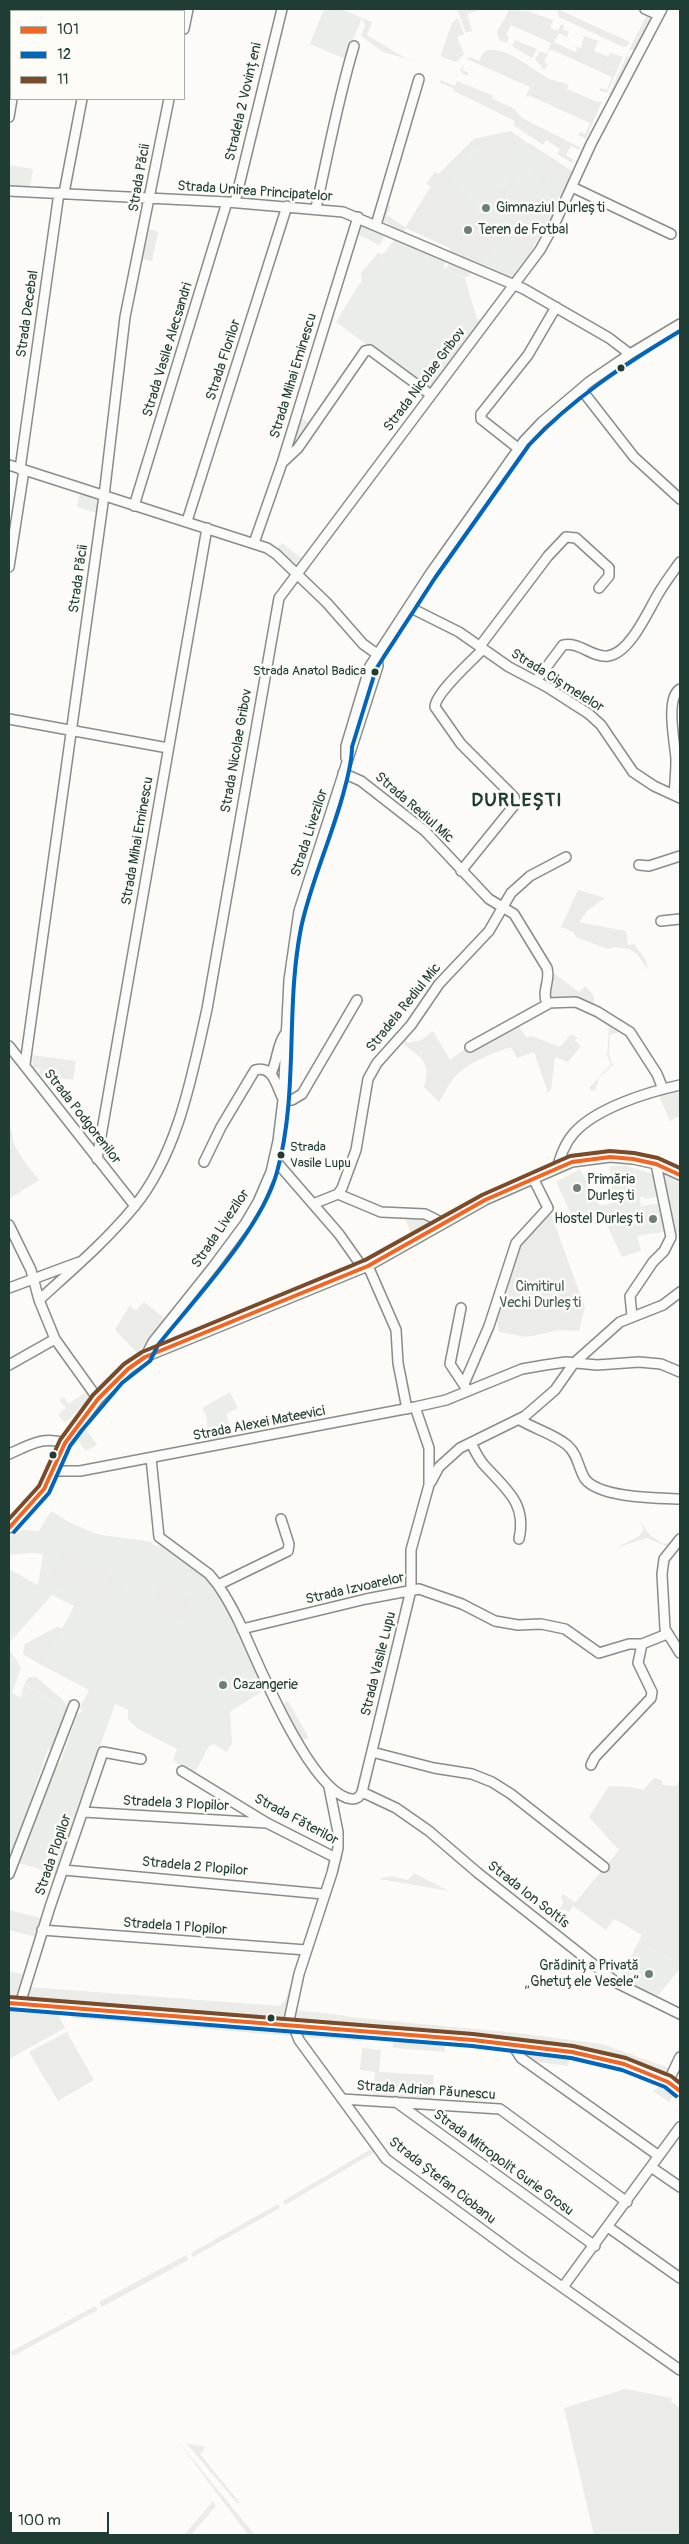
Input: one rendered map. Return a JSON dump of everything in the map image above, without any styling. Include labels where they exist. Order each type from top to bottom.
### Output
[{"type":"street","points":[[185,24],[188,9]]},
{"type":"street","name":"Stradela 2 Vovințeni","points":[[231,202],[282,9]]},
{"type":"street","points":[[645,9],[661,12]]},
{"type":"street","name":"Strada Nicolae Gribov","points":[[39,1300],[85,1260],[135,1206],[157,1172],[171,1142],[198,1049],[277,603],[297,573],[514,286],[555,223],[591,144],[661,12]]},
{"type":"street","points":[[316,208],[333,135],[340,91],[354,46]]},
{"type":"street","points":[[376,225],[419,79]]},
{"type":"street","points":[[9,117],[12,100]]},
{"type":"street","name":"Strada Decebal","points":[[9,568],[62,193],[82,100]]},
{"type":"street","name":"Strada Păcii","points":[[24,1064],[104,496],[125,317],[169,100]]},
{"type":"street","points":[[572,187],[671,234]]},
{"type":"street","name":"Strada Unirea Principatelor","points":[[9,191],[316,208],[358,217],[514,286]]},
{"type":"street","name":"Strada Vasile Alecsandri","points":[[134,506],[231,202]]},
{"type":"street","name":"Strada Florilor","points":[[187,522],[287,206]]},
{"type":"street","name":"Strada Mihai Eminescu","points":[[254,543],[282,463],[358,217]]},
{"type":"street","points":[[514,286],[556,307],[630,354]]},
{"type":"street","points":[[519,449],[483,422],[481,414],[528,355],[556,307]]},
{"type":"street","name":"Strada Livezilor","points":[[145,1357],[153,1342],[213,1268],[251,1214],[264,1188],[274,1159],[283,1100],[290,969],[299,911],[346,759],[352,747],[378,666],[378,654],[519,449],[542,422],[581,389],[630,354],[680,324]]},
{"type":"street","points":[[282,463],[298,448],[365,351],[370,350],[377,354],[431,396]]},
{"type":"street","points":[[581,389],[634,457],[680,499]]},
{"type":"street","points":[[9,465],[254,543],[276,554],[297,573],[363,644],[378,654]]},
{"type":"street","name":"Strada Mihai Eminescu","points":[[97,1159],[207,528]]},
{"type":"street","points":[[461,871],[516,803],[514,797],[461,744],[434,707],[435,703],[443,690],[482,648],[548,556],[566,537],[576,538],[609,568],[610,576],[599,588]]},
{"type":"street","points":[[536,682],[563,645],[571,644],[604,656],[612,655],[619,650],[639,629],[658,593],[680,562]]},
{"type":"street","name":"Strada Cișmelelor","points":[[409,607],[440,621],[589,714],[601,724],[629,766],[639,776],[654,786],[677,796],[672,713],[673,700],[680,688]]},
{"type":"street","points":[[9,719],[168,748]]},
{"type":"street","name":"Strada Rediul Mic","points":[[343,773],[361,781],[425,831],[489,899],[517,917],[547,968],[549,975],[544,996],[548,1004]]},
{"type":"street","points":[[639,865],[649,866],[680,856]]},
{"type":"street","name":"Stradela Rediul Mic","points":[[338,1194],[356,1150],[361,1114],[373,1070],[411,1025],[439,984],[489,930],[501,907],[524,880],[566,857]]},
{"type":"street","points":[[661,921],[680,918]]},
{"type":"street","points":[[204,1162],[253,1072],[257,1068],[270,1073],[283,1100],[292,1100],[302,1094],[357,1000]]},
{"type":"street","points":[[470,1047],[548,1004],[576,1002],[598,1012],[630,1032],[658,1074],[663,1089]]},
{"type":"street","name":"Strada Livezilor","points":[[270,1073],[275,1065],[277,1048],[286,1034]]},
{"type":"street","name":"Strada Podgorenilor","points":[[9,1046],[135,1206]]},
{"type":"street","points":[[557,1168],[568,1141],[579,1128],[616,1107],[663,1089],[680,1086]]},
{"type":"street","points":[[9,1528],[44,1489],[65,1443],[98,1399],[128,1369],[145,1357],[365,1267],[443,1222],[533,1178],[580,1160],[610,1157],[656,1164],[680,1175]]},
{"type":"street","name":"Strada Vasile Lupu","points":[[274,1159],[365,1267],[396,1330],[398,1362],[411,1408],[430,1448],[429,1485],[411,1550],[411,1590],[362,1794]]},
{"type":"street","points":[[632,1316],[630,1296],[653,1262],[664,1251],[671,1237],[656,1164]]},
{"type":"street","points":[[466,1387],[489,1326],[516,1243],[548,1208],[533,1178]]},
{"type":"street","points":[[313,1204],[338,1194],[381,1212],[425,1214],[443,1222]]},
{"type":"street","points":[[9,1225],[34,1279],[39,1300],[55,1339],[98,1399]]},
{"type":"street","name":"Strada Nicolae Gribov","points":[[9,1288],[85,1260]]},
{"type":"street","points":[[429,1485],[444,1462],[470,1443],[520,1420],[555,1390],[574,1363],[620,1322],[663,1306],[680,1292]]},
{"type":"street","points":[[461,1308],[450,1364],[466,1387]]},
{"type":"street","points":[[9,1365],[55,1339]]},
{"type":"street","name":"Strada Alexei Mateevici","points":[[53,1471],[80,1471],[411,1408],[446,1400],[466,1387],[522,1369],[574,1363],[597,1365],[639,1362],[661,1364],[680,1372]]},
{"type":"street","points":[[520,1420],[566,1444],[574,1454],[585,1479],[600,1489],[615,1494],[680,1499]]},
{"type":"street","points":[[9,1454],[42,1440],[48,1439],[65,1443]]},
{"type":"street","points":[[470,1443],[484,1464],[511,1492],[521,1518],[519,1540]]},
{"type":"street","name":"Strada Făterilor","points":[[150,1458],[159,1537],[209,1574],[218,1584],[285,1719],[329,1787],[338,1839],[336,1858],[268,1823],[182,1771]]},
{"type":"street","points":[[218,1584],[288,1551],[289,1547],[282,1519]]},
{"type":"street","points":[[680,1539],[668,1552],[662,1567],[667,1634],[680,1653]]},
{"type":"street","name":"Strada Izvoarelor","points":[[242,1629],[411,1590],[430,1592],[501,1623],[542,1624],[565,1629],[599,1653],[629,1644],[642,1644],[667,1634]]},
{"type":"street","points":[[590,1765],[595,1757],[651,1698],[651,1687],[638,1664],[642,1644]]},
{"type":"street","points":[[9,1874],[74,1705]]},
{"type":"street","name":"Strada Plopilor","points":[[20,2004],[42,1930],[103,1752],[141,1759]]},
{"type":"street","points":[[372,1752],[434,1768],[472,1774],[492,1782],[511,1794],[604,1867]]},
{"type":"street","name":"Strada Făterilor","points":[[329,1787],[348,1798],[356,1799],[362,1794]]},
{"type":"street","name":"Strada Ion Soltîs","points":[[362,1794],[396,1808],[424,1827],[478,1873],[617,1983],[680,2014]]},
{"type":"street","name":"Stradela 3 Plopilor","points":[[83,1812],[268,1823]]},
{"type":"street","points":[[290,2025],[293,1996],[323,1894],[336,1858]]},
{"type":"street","name":"Stradela 2 Plopilor","points":[[64,1870],[323,1894]]},
{"type":"street","name":"Stradela 1 Plopilor","points":[[42,1930],[306,1950]]},
{"type":"street","points":[[9,2003],[512,2044],[604,2058],[668,2082],[680,2090]]},
{"type":"street","name":"Strada Ștefan Ciobanu","points":[[290,2025],[386,2159],[680,2370]]},
{"type":"street","points":[[512,2044],[521,2058],[659,2156]]},
{"type":"street","points":[[668,2082],[680,2057]]},
{"type":"street","name":"Strada Adrian Păunescu","points":[[342,2099],[500,2109],[627,2202]]},
{"type":"street","name":"Strada Mitropolit Gurie Grosu","points":[[396,2102],[595,2246]]},
{"type":"street","points":[[563,2287],[595,2246],[680,2127]]},
{"type":"street","points":[[652,2167],[680,2187]]},
{"type":"street","points":[[608,2227],[680,2278]]},
{"type":"shaded area","points":[[324,9],[341,9],[362,18],[345,59],[310,44]]},
{"type":"shaded area","points":[[612,53],[623,57],[617,71],[606,66]]},
{"type":"shaded area","name":"Gimnaziul Durlești","points":[[511,131],[528,144],[572,171],[562,195],[557,198],[560,200],[552,216],[513,279],[508,279],[451,253],[450,248],[405,228],[431,186],[426,184],[435,172],[439,174],[474,139]]},
{"type":"shaded area","points":[[9,165],[33,169],[30,188],[9,187]]},
{"type":"shaded area","points":[[363,225],[386,235],[379,245],[357,234],[359,228]]},
{"type":"shaded area","points":[[394,242],[465,278],[477,319],[422,385],[336,322],[358,286]]},
{"type":"shaded area","points":[[82,493],[99,501],[97,513],[77,507],[79,496]]},
{"type":"shaded area","points":[[282,543],[303,559],[298,565],[295,566],[278,548]]},
{"type":"shaded area","points":[[610,1166],[626,1166],[658,1175],[662,1196],[645,1199],[640,1197],[641,1206],[663,1203],[669,1231],[637,1236],[641,1251],[622,1257],[602,1215],[576,1224],[556,1182],[580,1169],[600,1206],[613,1203]]},
{"type":"shaded area","points":[[664,1173],[680,1183],[680,1243],[679,1239]]},
{"type":"shaded area","points":[[88,1391],[89,1400],[65,1423],[58,1415],[66,1408],[59,1400],[64,1397],[68,1404]]},
{"type":"shaded area","points":[[230,1392],[238,1408],[226,1414],[235,1440],[210,1444],[206,1415],[202,1408]]},
{"type":"shaded area","points":[[84,1426],[97,1445],[86,1451],[76,1438]]},
{"type":"shaded area","points":[[51,1511],[69,1522],[96,1534],[152,1542],[156,1546],[166,1546],[213,1583],[239,1629],[264,1690],[230,1712],[232,1744],[226,1752],[214,1744],[209,1746],[194,1774],[173,1760],[177,1749],[138,1729],[128,1719],[128,1710],[115,1704],[55,1874],[19,1863],[55,1765],[60,1763],[77,1715],[82,1711],[80,1707],[89,1690],[43,1666],[74,1606],[52,1595],[9,1643],[9,1569],[38,1585],[43,1554],[10,1555],[9,1538],[14,1532],[17,1534],[24,1530],[39,1531]]},
{"type":"shaded area","points":[[9,1648],[21,1668],[12,1693],[21,1697],[25,1685],[62,1707],[9,1865]]},
{"type":"shaded area","name":"Grădinița Privată „Ghetuțele Vesele”","points":[[639,1941],[680,1965],[680,1969],[655,1999],[619,1979]]},
{"type":"shaded area","points":[[9,1971],[26,1975],[20,1996],[9,1996]]},
{"type":"shaded area","points":[[294,2010],[341,2015],[340,2027],[293,2022]]},
{"type":"green space","points":[[457,9],[482,9],[467,14],[472,31],[466,33]]},
{"type":"green space","points":[[557,9],[630,42],[626,47],[623,47],[559,17]]},
{"type":"green space","points":[[509,10],[527,11],[553,20],[550,28],[558,31],[561,24],[564,26],[563,29],[569,32],[567,37],[559,33],[554,42],[575,52],[577,48],[573,46],[581,48],[584,37],[578,34],[598,41],[594,51],[608,57],[611,52],[606,66],[617,71],[607,93],[599,90],[600,88],[607,90],[612,77],[550,49],[544,62],[548,65],[544,70],[535,59],[540,51],[547,54],[551,43],[511,25],[506,35],[509,37],[507,43],[499,40],[497,32]]},
{"type":"green space","points":[[648,13],[652,17],[635,50],[629,50]]},
{"type":"green space","points":[[362,18],[372,22],[367,35],[405,58],[418,62],[383,52],[361,36],[365,26]]},
{"type":"green space","points":[[458,18],[464,34],[457,37],[464,54],[456,62],[441,57],[441,54],[452,23]]},
{"type":"green space","points":[[515,40],[537,49],[532,58],[512,46]]},
{"type":"green space","points":[[488,50],[504,52],[550,79],[569,85],[567,89],[597,102],[602,101],[586,139],[578,135],[580,132],[585,134],[590,123],[528,95],[525,98],[530,87],[468,59],[470,57],[479,61],[483,53]]},
{"type":"green space","points":[[627,55],[631,59],[614,89],[614,93],[609,95]]},
{"type":"green space","points":[[465,63],[462,70],[469,73],[467,76],[460,69]]},
{"type":"green space","points":[[441,80],[455,86],[457,81],[494,96],[491,98],[513,108],[522,118],[581,148],[580,150],[571,146],[566,155],[574,160],[572,163],[557,154],[560,149],[546,140],[543,145],[513,125],[515,121],[454,91],[453,88],[440,83]]},
{"type":"green space","points":[[511,131],[525,142],[498,167],[486,153],[478,160],[477,158],[484,151],[478,144],[450,171],[446,167],[474,139]]},
{"type":"green space","points":[[527,143],[572,171],[562,195],[559,195],[552,185],[544,158],[535,148],[529,146],[502,171],[501,169]]},
{"type":"green space","points":[[543,162],[547,181],[544,184],[532,172]]},
{"type":"green space","points":[[506,170],[517,181],[498,199],[475,175],[480,172],[499,192],[512,181],[503,172]]},
{"type":"green space","points":[[442,171],[476,207],[471,213],[478,219],[483,213],[508,240],[516,242],[553,202],[557,199],[560,200],[525,262],[500,242],[477,265],[451,253],[450,248],[406,228],[431,186],[426,184],[435,172],[438,174]]},
{"type":"green space","points":[[387,204],[391,206],[387,215],[406,228],[404,232],[381,220]]},
{"type":"green space","points":[[149,229],[158,232],[152,261],[142,259]]},
{"type":"green space","points":[[396,238],[447,261],[443,267],[394,242],[362,282],[361,273],[378,253],[383,254]]},
{"type":"green space","points":[[450,262],[475,271],[465,278],[446,268]]},
{"type":"green space","points":[[477,319],[483,320],[430,389],[422,385]]},
{"type":"green space","points":[[308,391],[301,418],[311,424],[294,450],[290,448]]},
{"type":"green space","points":[[579,394],[583,395],[539,435],[537,433]]},
{"type":"green space","points":[[578,890],[605,898],[588,910],[579,922],[626,931],[628,945],[634,944],[646,960],[648,970],[637,954],[629,949],[615,947],[608,949],[576,937],[573,932],[561,927]]},
{"type":"green space","points":[[552,972],[579,992],[585,986],[594,996],[594,1003],[607,1015],[573,996],[550,1003],[546,990]]},
{"type":"green space","points":[[578,1007],[584,1007],[623,1031],[610,1035],[609,1055],[613,1065],[599,1078],[595,1090],[592,1091],[589,1088],[611,1064],[607,1056],[609,1027]]},
{"type":"green space","points":[[517,1023],[526,1037],[531,1036],[560,1047],[571,1034],[578,1038],[574,1040],[581,1046],[568,1062],[555,1057],[551,1089],[548,1093],[534,1052],[517,1058],[511,1047],[489,1055],[464,1068],[451,1081],[439,1102],[424,1087],[426,1071],[422,1060],[401,1042],[404,1038],[408,1043],[421,1040],[433,1031],[450,1060],[468,1047]]},
{"type":"green space","points":[[32,1055],[76,1061],[73,1080],[39,1075],[40,1069],[33,1067]]},
{"type":"green space","points":[[679,1089],[680,1116],[670,1121],[658,1094]]},
{"type":"green space","points":[[9,1124],[16,1149],[39,1180],[9,1199]]},
{"type":"green space","points":[[661,1172],[666,1174],[680,1233],[674,1233]]},
{"type":"green space","name":"Cimitirul Vechi Durlești","points":[[551,1214],[585,1307],[579,1331],[561,1330],[526,1337],[499,1332],[496,1315],[515,1253],[529,1231]]},
{"type":"green space","points":[[404,1215],[423,1216],[435,1223],[412,1237]]},
{"type":"green space","points":[[144,1302],[167,1320],[137,1353],[115,1330],[130,1305],[135,1311]]},
{"type":"green space","points":[[639,1519],[650,1535],[663,1544],[669,1543],[680,1533],[680,1536],[668,1547],[647,1538],[616,1548],[639,1536],[644,1529]]},
{"type":"green space","points":[[65,1549],[108,1572],[90,1603],[48,1580]]},
{"type":"green space","points":[[111,1576],[125,1584],[114,1603],[100,1595]]},
{"type":"green space","points":[[161,1583],[192,1599],[180,1620],[150,1604]]},
{"type":"green space","points":[[57,1627],[63,1628],[43,1666],[23,1654],[25,1644]]},
{"type":"green space","points":[[28,1677],[36,1677],[63,1700],[67,1708],[43,1778],[40,1777],[50,1750],[47,1748],[62,1707],[26,1685],[19,1696]]},
{"type":"green space","points":[[288,1701],[309,1738],[301,1741],[281,1705]]},
{"type":"green space","points":[[654,1778],[662,1780],[662,1785],[676,1786],[680,1781],[680,1965],[639,1941],[642,1935],[614,1919],[606,1930],[573,1906],[569,1912],[564,1909],[551,1927],[548,1924],[563,1904],[561,1896],[563,1894],[575,1903],[619,1850],[589,1817],[609,1786],[643,1790]]},
{"type":"green space","points":[[414,1873],[449,1891],[379,1879],[391,1876],[408,1880]]},
{"type":"green space","points":[[9,1910],[41,1918],[36,1937],[9,1930]]},
{"type":"green space","points":[[300,1956],[302,1956],[284,2020],[25,2000],[30,1987],[279,2006],[285,2001]]},
{"type":"green space","points":[[9,2009],[57,2013],[65,2028],[9,2059]]},
{"type":"green space","points":[[70,2015],[289,2032],[291,2036],[72,2018]]},
{"type":"green space","points":[[341,2015],[518,2033],[602,2044],[672,2069],[664,2076],[626,2060],[576,2048],[472,2036],[340,2025]]},
{"type":"green space","points":[[67,2032],[94,2080],[58,2101],[29,2052]]},
{"type":"green space","points":[[298,2032],[362,2036],[362,2041],[301,2037]]},
{"type":"green space","points":[[393,2039],[451,2044],[451,2047],[445,2046],[445,2052],[393,2048]]},
{"type":"green space","points":[[362,2048],[381,2050],[379,2072],[434,2075],[432,2101],[373,2096],[375,2072],[360,2070]]},
{"type":"green space","points":[[520,2051],[570,2057],[568,2066],[531,2061]]},
{"type":"green space","points":[[661,2086],[674,2095],[669,2102],[653,2091]]},
{"type":"green space","points":[[371,2149],[375,2152],[285,2205],[283,2201]]},
{"type":"green space","points":[[278,2204],[280,2208],[193,2257],[191,2253]]},
{"type":"green space","points":[[186,2255],[188,2260],[102,2307],[99,2302]]},
{"type":"green space","points":[[95,2306],[98,2310],[13,2356],[10,2352]]},
{"type":"green space","points":[[625,2389],[673,2398],[671,2401],[680,2408],[680,2535],[594,2535],[564,2408]]},
{"type":"green space","points":[[177,2440],[255,2535],[248,2535]]},
{"type":"green space","points":[[186,2443],[206,2447],[200,2454],[240,2503],[237,2503]]},
{"type":"green space","points":[[213,2501],[216,2506],[191,2535],[184,2535]]},
{"type":"transit line","name":"12","points":[[14,1532],[49,1493],[70,1446],[82,1430],[122,1383],[150,1361],[158,1345],[243,1239],[269,1194],[277,1172],[284,1142],[288,1112],[296,958],[301,928],[310,893],[339,808],[349,769],[352,747],[376,669],[435,578],[529,445],[563,412],[600,383],[680,331]]},
{"type":"transit line","name":"11","points":[[9,1519],[39,1486],[60,1440],[93,1395],[124,1364],[142,1352],[365,1260],[482,1195],[570,1156],[610,1151],[634,1153],[658,1158],[680,1168]]},
{"type":"transit line","name":"101","points":[[9,1528],[44,1489],[65,1443],[98,1399],[128,1369],[145,1357],[368,1266],[485,1200],[572,1162],[610,1157],[633,1159],[656,1164],[680,1175]]},
{"type":"transit line","name":"11","points":[[9,1997],[473,2034],[573,2046],[626,2058],[671,2076],[680,2083]]},
{"type":"transit line","name":"101","points":[[9,2003],[473,2040],[572,2052],[624,2064],[668,2082],[680,2091]]},
{"type":"transit line","name":"12","points":[[9,2009],[472,2046],[571,2058],[622,2070],[665,2087],[676,2096]]},
{"type":"place","name":"Gimnaziul Durlești","points":[[486,208]]},
{"type":"place","name":"Teren de Fotbal","points":[[468,230]]},
{"type":"place","name":"Strada Anatol Badica","points":[[375,672]]},
{"type":"place","name":"Strada Vasile Lupu","points":[[281,1155]]},
{"type":"place","name":"Primăria Durlești","points":[[577,1188]]},
{"type":"place","name":"Hostel Durlești","points":[[653,1219]]},
{"type":"place","name":"Cazangerie","points":[[223,1685]]},
{"type":"place","name":"Grădinița Privată „Ghetuțele Vesele”","points":[[649,1974]]},
{"type":"district","name":"DURLEȘTI","points":[[517,801]]}]
